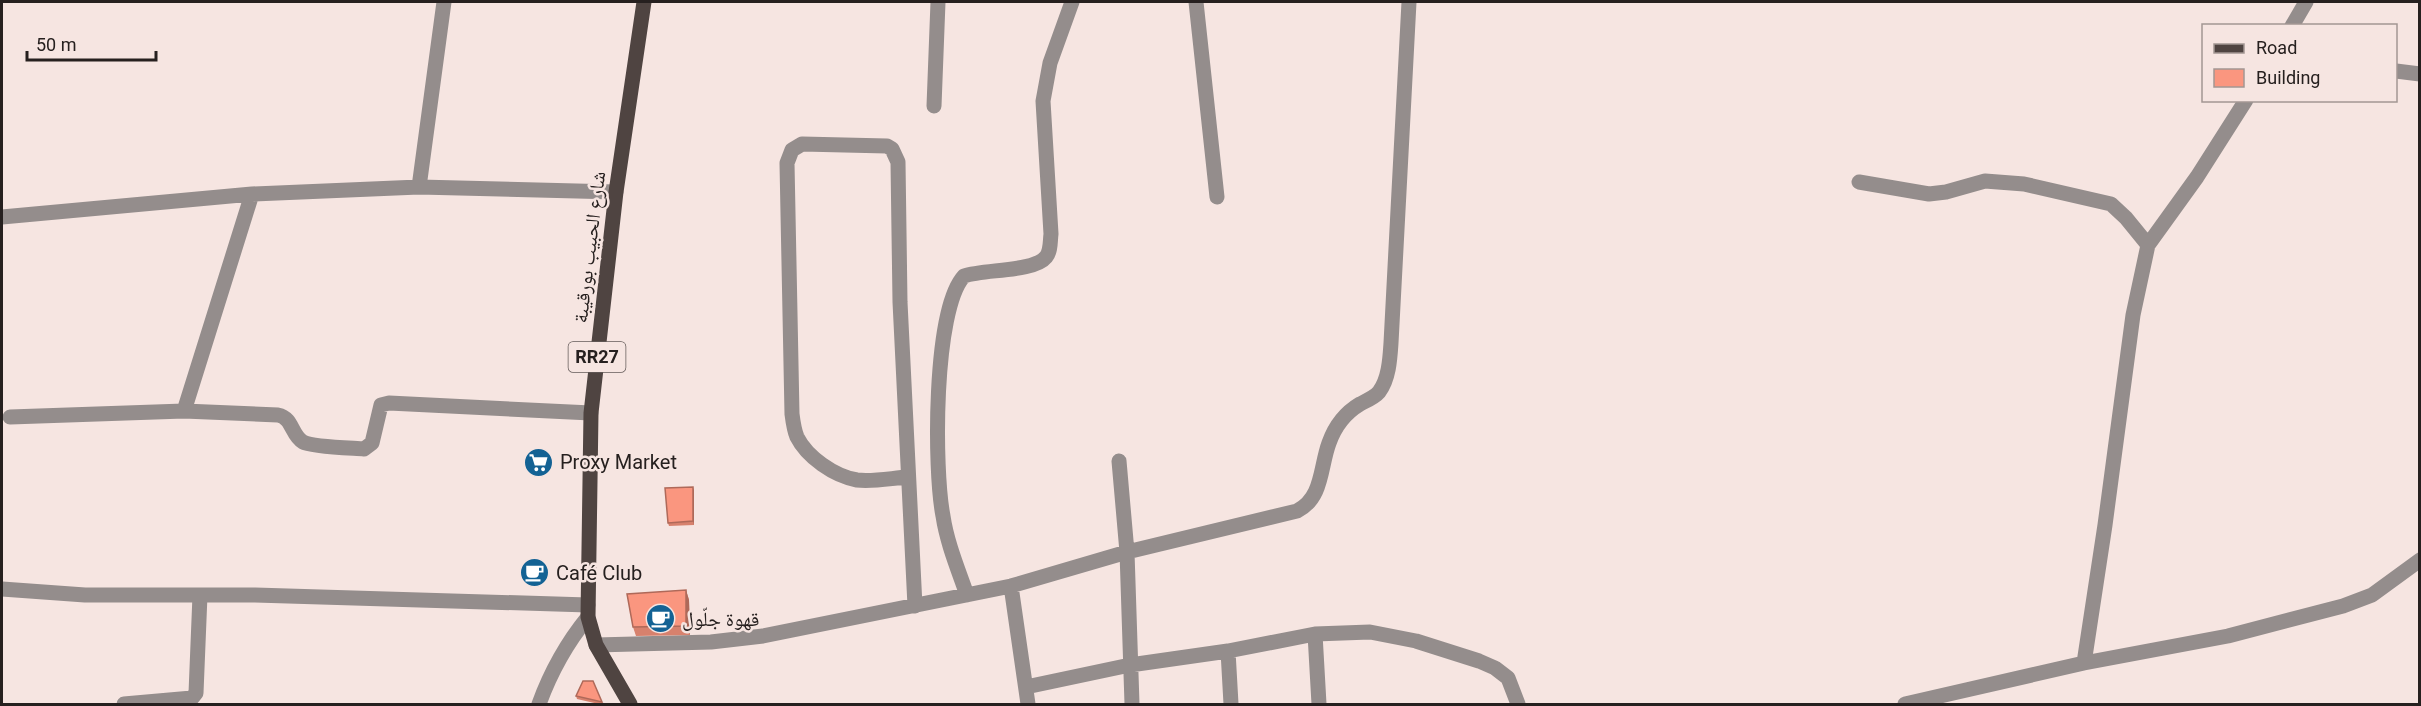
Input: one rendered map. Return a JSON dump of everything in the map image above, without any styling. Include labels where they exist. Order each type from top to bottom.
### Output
[{"type":"main road","name":"شارع الحبيب بورقيبة","points":[[630,705],[596,645],[588,611],[591,412],[616,192],[644,2]]},
{"type":"street","points":[[418,187],[444,2]]},
{"type":"street","points":[[934,106],[938,2]]},
{"type":"street","points":[[967,595],[943,519],[940,494],[940,373],[947,322],[954,291],[964,276],[1035,264],[1045,258],[1049,251],[1051,234],[1043,101],[1050,63],[1072,2]]},
{"type":"street","points":[[1196,2],[1217,197]]},
{"type":"street","points":[[596,645],[742,639],[915,606],[1011,586],[1127,552],[1297,511],[1305,506],[1315,493],[1328,444],[1339,424],[1352,409],[1380,391],[1390,359],[1409,2]]},
{"type":"street","points":[[2293,24],[2306,2]]},
{"type":"street","points":[[2397,70],[2420,74]]},
{"type":"street","points":[[2084,663],[2133,315],[2148,245],[2197,177],[2245,102]]},
{"type":"street","points":[[908,477],[851,479],[822,464],[803,447],[797,436],[792,414],[787,163],[792,150],[802,144],[886,146],[896,154],[899,169],[900,302],[915,606]]},
{"type":"street","points":[[1859,182],[1929,194],[1946,192],[1985,181],[2024,184],[2111,204],[2148,245]]},
{"type":"street","points":[[2,217],[252,194],[418,187],[616,192]]},
{"type":"street","points":[[184,411],[252,194]]},
{"type":"street","points":[[10,417],[184,411],[278,415],[286,418],[297,436],[306,443],[364,449],[372,443],[381,405],[389,403],[591,412]]},
{"type":"street","points":[[1119,461],[1127,552],[1132,705]]},
{"type":"street","points":[[1905,705],[2084,663],[2209,640],[2343,606],[2372,595],[2420,560]]},
{"type":"street","points":[[1011,586],[1028,705]]},
{"type":"street","points":[[2,590],[85,595],[200,595],[588,611]]},
{"type":"street","points":[[124,705],[192,698],[196,693],[200,595]]},
{"type":"street","points":[[539,705],[560,655],[588,611]]},
{"type":"street","points":[[1026,687],[1130,665],[1227,651],[1315,634],[1370,632],[1396,636],[1479,661],[1508,678],[1518,705]]},
{"type":"street","points":[[1315,634],[1319,705]]},
{"type":"street","points":[[1227,651],[1231,705]]},
{"type":"building","points":[[693,487],[693,521],[668,523],[665,488]]},
{"type":"building","name":"قهوة جلّول","points":[[686,590],[686,626],[633,627],[627,594]]},
{"type":"building","points":[[583,681],[593,681],[602,702],[576,696]]},
{"type":"place","name":"Proxy Market","points":[[539,462]]},
{"type":"place","name":"Café Club","points":[[535,573]]},
{"type":"place","name":"قهوة جلّول","points":[[661,619]]}]
